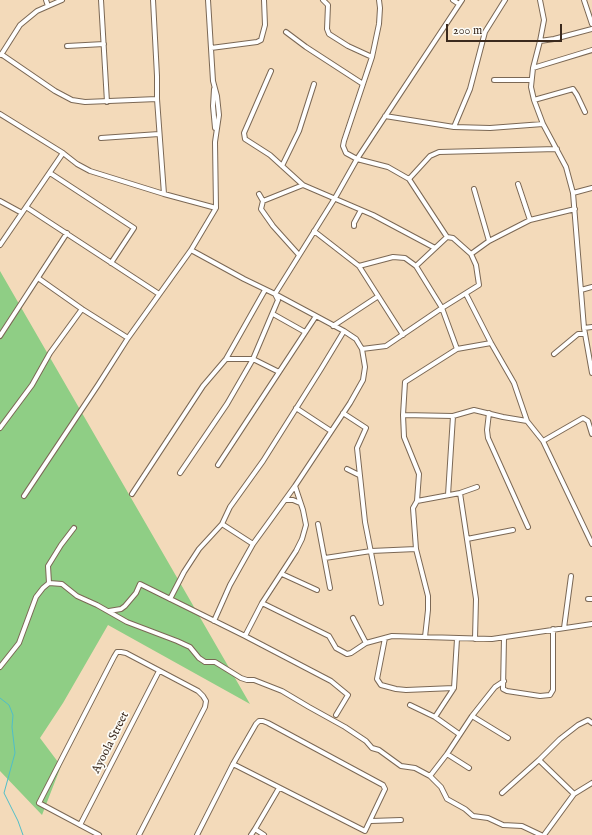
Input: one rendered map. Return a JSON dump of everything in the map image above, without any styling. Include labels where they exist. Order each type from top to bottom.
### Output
[{"type":"street","points":[[46,0],[48,6]]},
{"type":"street","points":[[62,0],[37,11],[20,25],[1,56],[55,91],[72,100],[85,102],[157,100]]},
{"type":"street","points":[[101,0],[107,102]]},
{"type":"street","points":[[153,0],[157,100],[164,194]]},
{"type":"street","points":[[24,496],[128,338],[191,250],[216,208],[215,132],[219,115],[218,96],[214,87],[208,0]]},
{"type":"street","points":[[211,48],[257,42],[261,40],[265,26],[264,0]]},
{"type":"street","points":[[323,0],[328,5],[327,29],[329,34],[348,46],[372,57]]},
{"type":"street","points":[[379,0],[380,15],[372,57],[343,146],[346,153],[357,160],[388,167],[409,179],[447,238]]},
{"type":"street","points":[[275,294],[357,160],[460,2],[453,0]]},
{"type":"street","points":[[454,127],[470,89],[485,32],[505,0]]},
{"type":"street","points":[[540,0],[544,20],[531,80],[534,100],[543,124],[566,167],[573,194],[584,328],[590,352],[592,374]]},
{"type":"street","points":[[584,0],[592,24]]},
{"type":"street","points":[[540,41],[592,29]]},
{"type":"street","points":[[286,32],[306,47],[363,84]]},
{"type":"street","points":[[67,46],[104,44]]},
{"type":"street","points":[[533,68],[592,50]]},
{"type":"street","points":[[271,70],[244,133],[245,139],[270,156],[303,184],[373,215],[435,248]]},
{"type":"street","points":[[494,80],[531,80]]},
{"type":"street","points":[[282,166],[298,131],[314,84]]},
{"type":"street","points":[[534,100],[573,89],[585,112]]},
{"type":"street","points":[[0,114],[90,171],[164,194],[216,208]]},
{"type":"street","points":[[385,116],[454,127],[490,128],[543,124]]},
{"type":"street","points":[[101,138],[159,134]]},
{"type":"street","points":[[409,179],[430,156],[439,152],[557,149]]},
{"type":"street","points":[[0,245],[63,153]]},
{"type":"street","points":[[50,173],[134,228],[111,263]]},
{"type":"street","points":[[263,201],[303,184]]},
{"type":"street","points":[[518,184],[530,220]]},
{"type":"street","points":[[573,194],[592,188]]},
{"type":"street","points":[[474,189],[489,241]]},
{"type":"street","points":[[259,194],[263,201],[261,209],[273,226],[299,255]]},
{"type":"street","points":[[0,201],[22,213]]},
{"type":"street","points":[[26,207],[159,294]]},
{"type":"street","points":[[471,254],[489,241],[530,220],[575,209]]},
{"type":"street","points":[[354,226],[354,223],[361,210]]},
{"type":"street","points":[[314,231],[359,266],[377,297],[403,335]]},
{"type":"street","points":[[0,336],[67,233]]},
{"type":"street","points":[[362,349],[386,346],[479,285],[476,265],[471,254],[453,238],[447,238],[416,266]]},
{"type":"street","points":[[191,250],[344,331],[356,339],[362,349],[365,368],[363,380],[331,431],[286,500],[253,544],[230,585],[214,621]]},
{"type":"street","points":[[359,266],[393,257],[405,258],[416,266],[442,308],[457,349]]},
{"type":"street","points":[[38,278],[82,309],[128,338]]},
{"type":"street","points":[[580,290],[592,287]]},
{"type":"street","points":[[132,494],[203,386],[226,359],[265,290]]},
{"type":"street","points":[[180,473],[227,404],[253,359],[278,300],[275,294]]},
{"type":"street","points":[[466,294],[490,343],[514,383],[527,421],[543,441],[592,544]]},
{"type":"street","points":[[333,326],[377,297]]},
{"type":"street","points":[[0,428],[32,385],[50,353],[82,309]]},
{"type":"street","points":[[272,314],[305,332]]},
{"type":"street","points":[[218,464],[316,316]]},
{"type":"street","points":[[584,328],[592,327]]},
{"type":"street","points":[[170,599],[184,572],[199,549],[222,524],[230,507],[263,461],[344,331]]},
{"type":"street","points":[[554,354],[578,334],[585,334]]},
{"type":"street","points":[[425,637],[428,596],[416,549],[413,508],[417,501],[419,474],[404,437],[404,382],[457,349],[490,343]]},
{"type":"street","points":[[226,359],[253,359],[279,372]]},
{"type":"street","points":[[296,408],[331,431]]},
{"type":"street","points":[[403,415],[453,416],[474,410],[527,421]]},
{"type":"street","points":[[343,412],[366,428],[357,448],[359,475],[362,488],[365,522],[381,603]]},
{"type":"street","points":[[489,413],[487,430],[488,438],[528,527]]},
{"type":"street","points":[[448,495],[453,416]]},
{"type":"street","points":[[543,441],[583,418],[588,421],[592,434]]},
{"type":"street","points":[[347,468],[359,475]]},
{"type":"street","points":[[245,636],[262,603],[296,552],[302,539],[306,525],[295,486]]},
{"type":"street","points":[[417,501],[460,493],[477,487]]},
{"type":"street","points":[[460,493],[476,599],[475,639]]},
{"type":"street","points":[[286,500],[293,500],[301,504]]},
{"type":"street","points":[[222,524],[253,544]]},
{"type":"street","points":[[318,524],[330,588]]},
{"type":"street","points":[[49,583],[48,566],[74,528]]},
{"type":"street","points":[[467,539],[513,530]]},
{"type":"street","points":[[325,558],[371,551],[416,549]]},
{"type":"street","points":[[282,574],[317,590]]},
{"type":"street","points":[[564,628],[571,576]]},
{"type":"street","points":[[0,666],[19,643],[36,597],[42,588],[49,583],[62,584],[77,596],[127,622],[190,647],[198,658],[205,662],[215,662],[241,678],[254,680],[282,691],[345,727],[366,741],[372,748],[379,750],[401,766],[415,768],[430,776],[441,787],[447,799],[465,809],[473,816],[488,818],[503,825],[522,826],[540,835]]},
{"type":"street","points":[[108,611],[121,609],[125,606],[136,593],[140,584],[245,636],[330,682],[348,694],[336,715]]},
{"type":"street","points":[[262,603],[329,636],[336,648],[347,654],[366,643],[398,636],[457,639],[504,638],[592,624]]},
{"type":"street","points":[[352,618],[366,643]]},
{"type":"street","points":[[504,638],[504,689],[507,691],[540,696],[550,695],[552,690],[553,629]]},
{"type":"street","points":[[385,638],[378,679],[381,685],[406,690],[454,688]]},
{"type":"street","points":[[435,716],[454,688],[457,639]]},
{"type":"street","points":[[99,835],[40,804],[40,800],[117,652],[126,653],[198,691],[206,701],[205,707],[139,835]]},
{"type":"street","name":"Ayoola Street","points":[[80,825],[159,671]]},
{"type":"street","points":[[430,776],[447,754],[472,716],[495,687],[504,681]]},
{"type":"street","points":[[410,705],[435,716],[459,734]]},
{"type":"street","points":[[472,716],[508,738]]},
{"type":"street","points":[[502,793],[560,739],[578,725],[588,720],[592,723]]},
{"type":"street","points":[[197,835],[233,764],[259,721],[263,721],[383,785],[385,789],[366,833],[233,764]]},
{"type":"street","points":[[447,754],[469,768]]},
{"type":"street","points":[[539,760],[574,794]]},
{"type":"street","points":[[544,835],[574,794],[592,783]]},
{"type":"street","points":[[252,835],[279,788]]},
{"type":"street","points":[[371,821],[401,820]]},
{"type":"street","points":[[255,829],[264,835]]},
{"type":"green space","points":[[0,271],[250,704],[108,625],[63,703],[40,738],[61,766],[42,815],[0,771]]},
{"type":"waterway","points":[[0,698],[9,705],[13,715],[12,727],[15,753],[4,793],[18,821],[23,835]]}]
